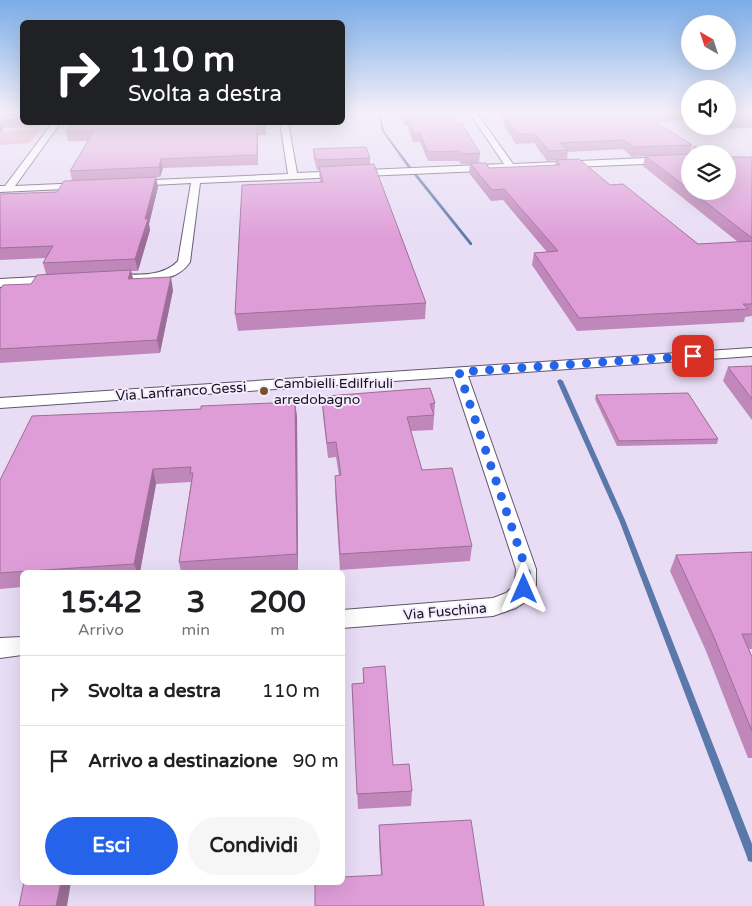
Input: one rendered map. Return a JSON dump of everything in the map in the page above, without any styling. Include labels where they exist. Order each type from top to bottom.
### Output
[{"type":"street","points":[[4,189],[31,154]]},
{"type":"street","points":[[289,154],[293,176]]},
{"type":"street","points":[[502,154],[510,166]]},
{"type":"street","points":[[127,184],[681,159]]},
{"type":"street","points":[[96,279],[155,276],[175,271],[181,267],[184,262],[196,181]]},
{"type":"street","points":[[4,189],[97,185]]},
{"type":"street","points":[[0,282],[67,280]]},
{"type":"street","name":"Via Lanfranco Gessi","points":[[0,403],[752,352]]},
{"type":"street","name":"Via Fuschina","points":[[345,619],[493,607],[506,604],[517,597],[524,589],[527,579],[526,569],[459,372]]},
{"type":"street","points":[[0,648],[20,646]]},
{"type":"building","points":[[80,154],[257,154],[161,159],[159,167],[70,171]]},
{"type":"building","points":[[314,154],[369,154],[370,158],[316,160]]},
{"type":"building","points":[[681,154],[681,183],[645,156]]},
{"type":"building","points":[[736,157],[752,157],[752,238],[703,200],[736,200]]},
{"type":"building","points":[[579,159],[610,185],[623,184],[698,244],[752,241],[752,304],[743,304],[748,309],[579,318],[534,253],[558,251],[504,189],[492,190],[470,163],[486,163],[489,168],[560,165],[556,160]]},
{"type":"building","points":[[374,164],[426,303],[235,314],[242,185],[323,182],[319,167]]},
{"type":"building","points":[[156,177],[145,219],[148,219],[135,259],[43,263],[53,246],[0,248],[0,194],[57,192],[64,181]]},
{"type":"building","points":[[131,270],[128,279],[171,277],[157,340],[0,349],[0,290],[3,285],[31,284],[37,275]]},
{"type":"building","points":[[752,366],[752,399],[728,367]]},
{"type":"building","points":[[430,388],[435,403],[430,404],[434,415],[407,417],[422,470],[452,468],[472,546],[340,554],[335,476],[341,475],[336,442],[327,443],[322,400],[328,400],[327,396]]},
{"type":"building","points":[[688,393],[718,439],[619,441],[596,395]]},
{"type":"building","points":[[295,402],[297,554],[179,562],[193,473],[190,473],[191,467],[153,469],[134,564],[20,570],[20,572],[0,573],[0,480],[32,416],[201,409],[201,406]]},
{"type":"building","points":[[752,552],[752,634],[742,634],[752,657],[752,731],[713,635],[676,555]]},
{"type":"building","points":[[385,666],[393,765],[409,764],[412,791],[357,794],[352,684],[364,683],[363,668]]},
{"type":"building","points":[[471,820],[484,906],[315,906],[315,885],[345,885],[345,877],[382,875],[379,825]]},
{"type":"building","points":[[23,885],[60,885],[56,906],[19,906]]},
{"type":"waterway","points":[[400,154],[410,168]]},
{"type":"waterway","points":[[415,174],[471,244]]},
{"type":"waterway","points":[[560,381],[622,520],[752,857]]},
{"type":"place","name":"Cambielli Edilfriuli arredobagno","points":[[264,391]]},
{"type":"route","points":[[524,589],[527,579],[526,569],[459,372],[693,356]]}]
